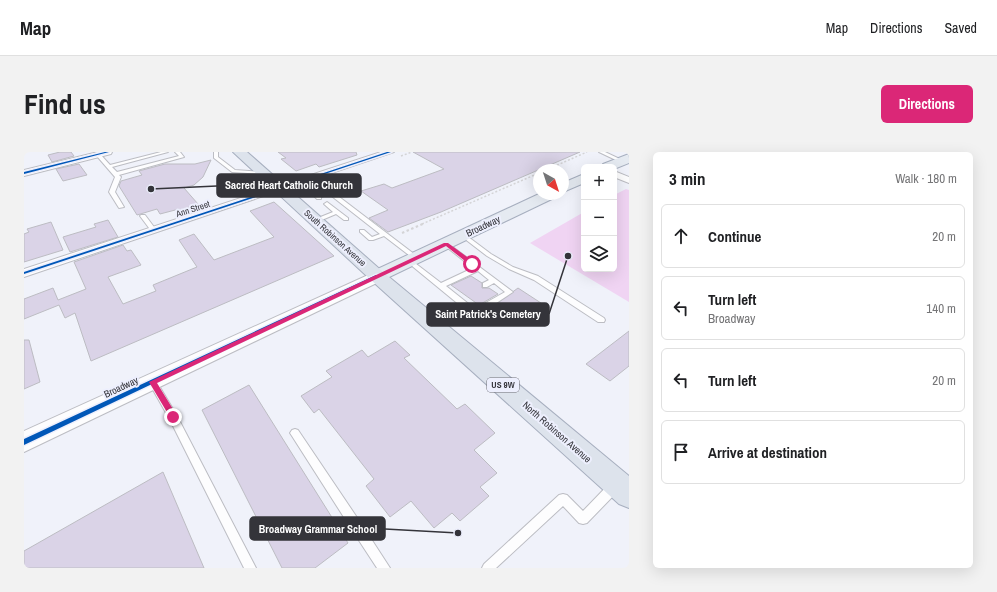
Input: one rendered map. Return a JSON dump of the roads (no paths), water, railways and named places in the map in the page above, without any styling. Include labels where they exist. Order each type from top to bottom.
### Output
[{"type":"highway","name":"South Robinson Avenue","points":[[239,152],[377,276]]},
{"type":"highway","name":"North Robinson Avenue","points":[[377,276],[623,489]]},
{"type":"main road","points":[[615,164],[626,159]]},
{"type":"main road","points":[[569,185],[581,179]]},
{"type":"main road","name":"Broadway","points":[[377,276],[538,200]]},
{"type":"street","points":[[24,173],[108,152]]},
{"type":"street","name":"Ann Street","points":[[24,273],[390,152]]},
{"type":"street","points":[[617,175],[629,180]]},
{"type":"street","name":"Broadway","points":[[24,442],[377,276]]},
{"type":"lane","points":[[98,155],[104,164],[111,166],[166,152]]},
{"type":"lane","points":[[116,174],[182,157],[177,152]]},
{"type":"lane","points":[[216,152],[216,157],[230,169],[262,173]]},
{"type":"lane","points":[[601,152],[626,159]]},
{"type":"lane","points":[[111,166],[118,177],[112,192],[121,207]]},
{"type":"lane","points":[[311,178],[390,238],[441,286],[475,313],[510,292],[446,244]]},
{"type":"lane","points":[[319,198],[317,196],[329,192]]},
{"type":"lane","points":[[327,204],[346,219]]},
{"type":"lane","points":[[315,221],[337,212]]},
{"type":"lane","points":[[144,216],[154,231]]},
{"type":"lane","points":[[362,231],[371,239],[385,234]]},
{"type":"lane","points":[[463,236],[489,255],[511,268],[536,278],[601,320]]},
{"type":"lane","points":[[441,286],[478,268]]},
{"type":"lane","points":[[485,285],[494,280]]},
{"type":"lane","points":[[458,300],[466,296]]},
{"type":"lane","points":[[434,326],[467,307]]},
{"type":"lane","points":[[152,382],[173,417],[250,568]]},
{"type":"lane","points":[[295,433],[384,568]]},
{"type":"lane","points":[[488,568],[563,499],[583,518],[623,489]]},
{"type":"place","name":"Sacred Heart Catholic Church","points":[[151,189]]},
{"type":"place","name":"Saint Patrick's Cemetery","points":[[568,256]]},
{"type":"place","name":"Broadway Grammar School","points":[[458,533]]}]
